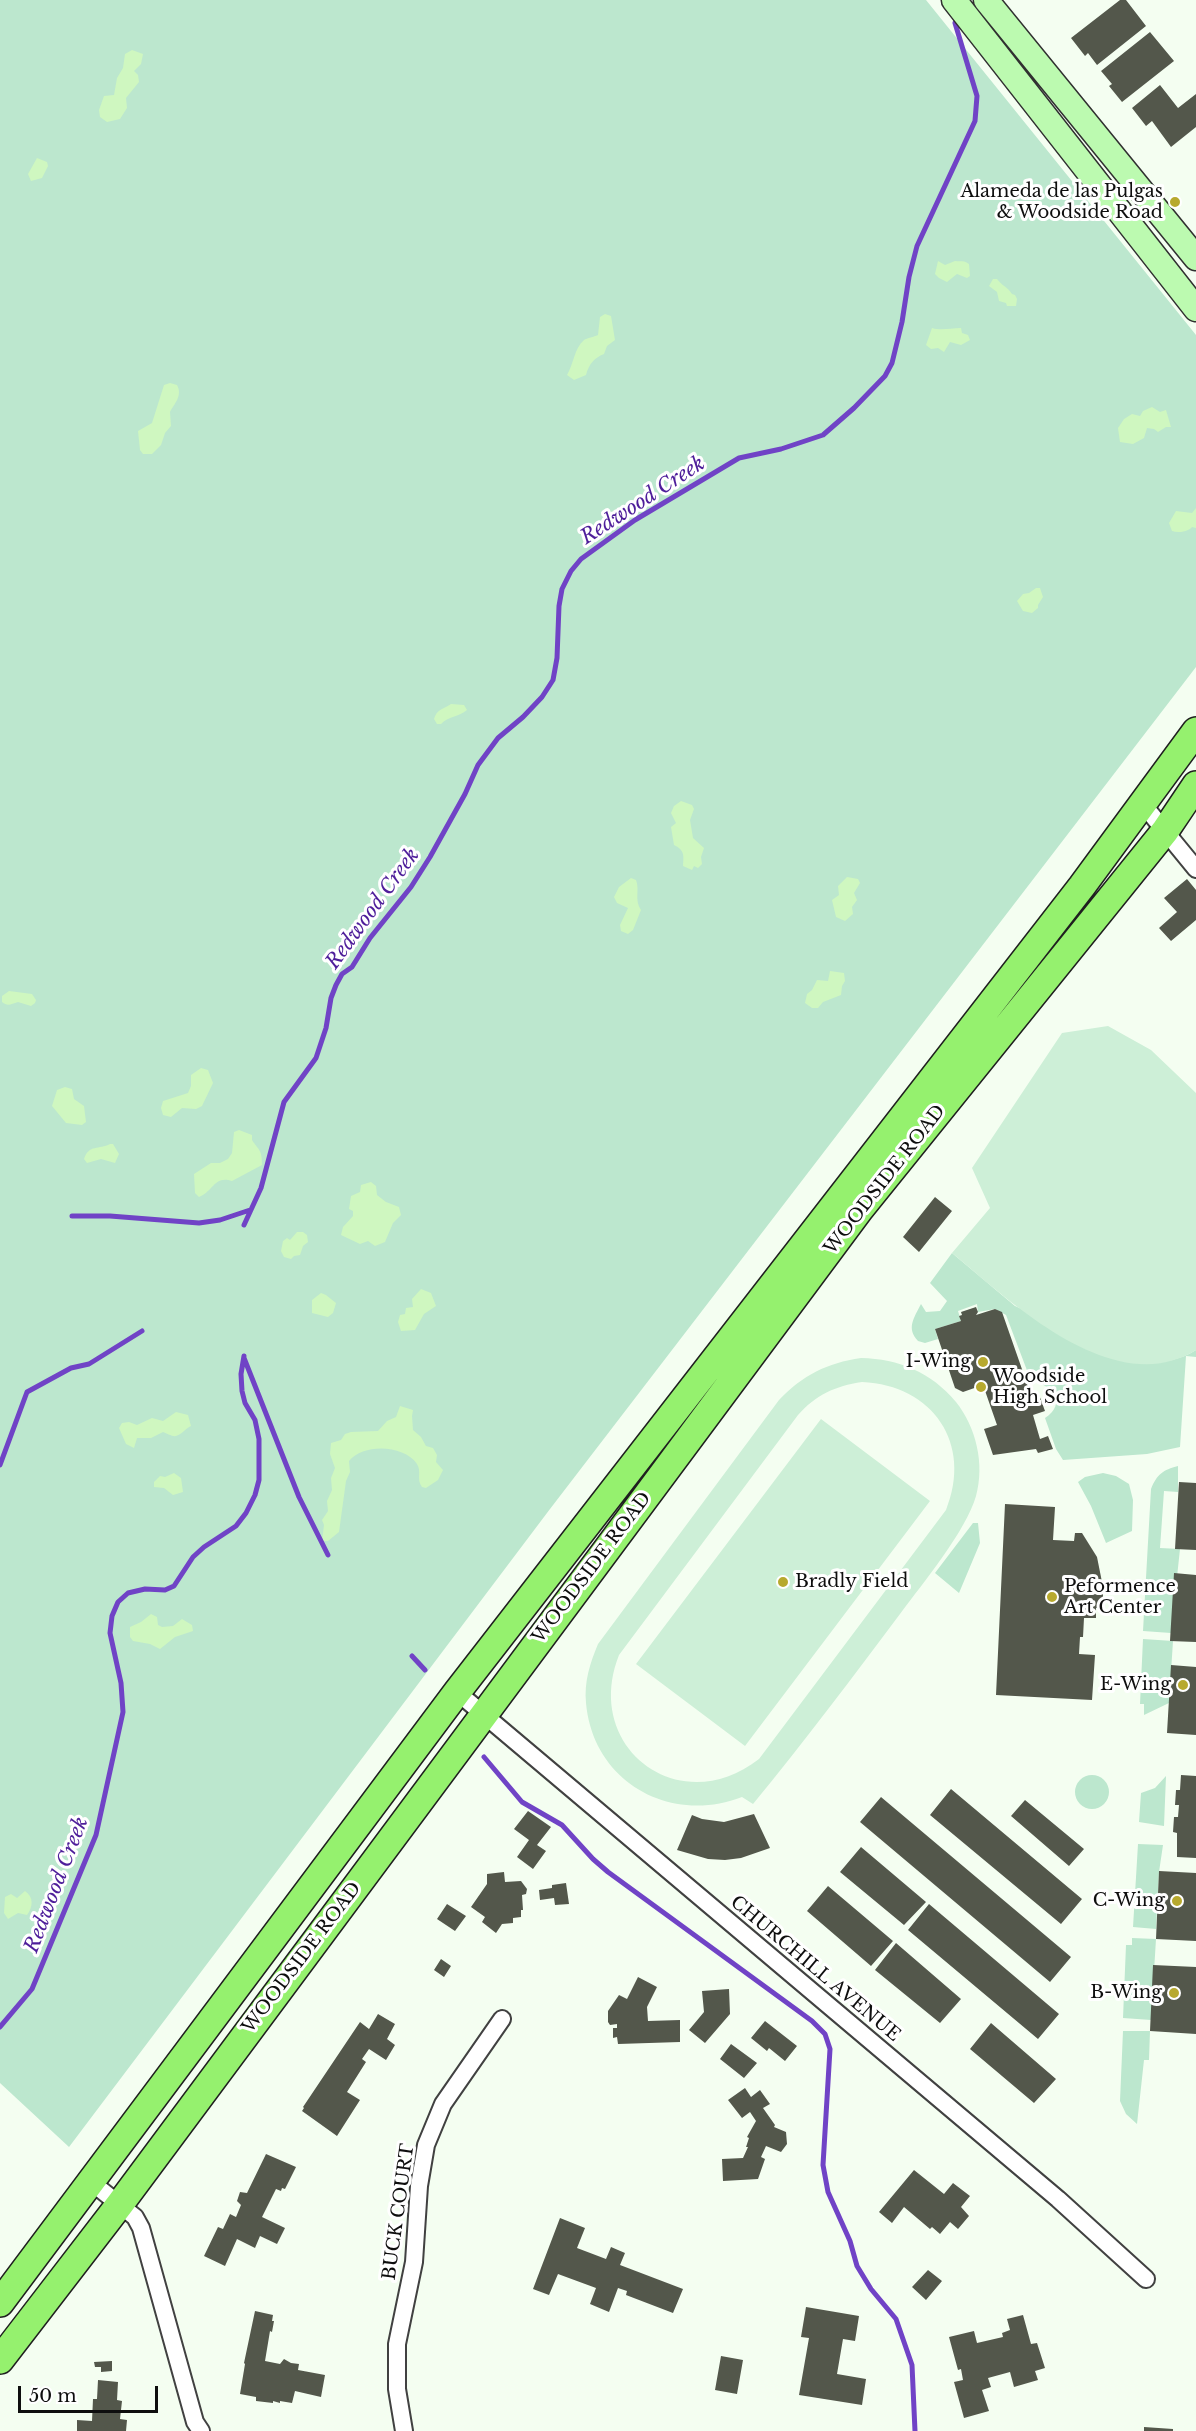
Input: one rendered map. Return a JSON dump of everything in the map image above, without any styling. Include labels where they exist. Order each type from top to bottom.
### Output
[{"type":"main road","points":[[954,0],[1196,309]]},
{"type":"main road","points":[[986,0],[1196,258]]},
{"type":"main road","points":[[1068,145],[1089,127]]},
{"type":"main road","name":"WOODSIDE ROAD","points":[[0,2303],[456,1692],[1082,886],[1196,731]]},
{"type":"main road","name":"WOODSIDE ROAD","points":[[0,2360],[120,2204],[860,1209],[1165,831],[1196,785]]},
{"type":"street","points":[[1142,803],[1196,868]]},
{"type":"street","name":"CHURCHILL AVENUE","points":[[456,1692],[1058,2199],[1146,2279]]},
{"type":"street","name":"BUCK COURT","points":[[404,2431],[397,2389],[397,2344],[414,2262],[419,2186],[426,2145],[443,2104],[502,2019]]},
{"type":"street","points":[[90,2181],[135,2217],[141,2228],[195,2422],[201,2431]]},
{"type":"shaded area","points":[[0,0],[926,0],[1196,335],[1196,667],[550,1509],[69,2147],[0,2083]]},
{"type":"shaded area","points":[[1108,1026],[1151,1050],[1196,1093],[1196,1350],[1164,1362],[1132,1363],[1098,1355],[1065,1339],[1003,1296],[952,1253],[990,1208],[972,1168],[1062,1033]]},
{"type":"shaded area","points":[[952,1253],[1015,1306],[1146,1364],[1178,1358],[1196,1350],[1196,1357],[1186,1356],[1180,1447],[1147,1454],[1063,1460],[1056,1449],[1045,1418],[1055,1406],[1054,1395],[1045,1386],[1031,1381],[1006,1315],[995,1309],[978,1312],[977,1304],[958,1311],[961,1321],[935,1329],[938,1339],[925,1343],[918,1341],[912,1332],[912,1327],[921,1304],[926,1312],[940,1311],[947,1301],[930,1283]]},
{"type":"shaded area","points":[[861,1358],[888,1361],[913,1369],[936,1383],[956,1402],[969,1423],[979,1459],[979,1484],[971,1510],[954,1541],[932,1572],[828,1710],[753,1804],[742,1797],[715,1804],[688,1805],[663,1800],[640,1790],[619,1775],[603,1755],[592,1731],[586,1703],[586,1688],[590,1665],[598,1644],[779,1400],[797,1384],[816,1372],[837,1363]],"holes":[[[862,1382],[887,1386],[909,1394],[927,1406],[941,1422],[950,1441],[954,1463],[953,1486],[946,1510],[759,1759],[729,1776],[699,1782],[670,1778],[646,1765],[626,1745],[614,1719],[611,1689],[619,1655],[798,1415],[819,1397],[843,1386]]]},
{"type":"shaded area","name":"Bradly Field","points":[[821,1419],[930,1501],[745,1746],[636,1664]]},
{"type":"shaded area","points":[[1178,1466],[1178,1492],[1164,1491],[1160,1548],[1180,1549],[1171,1633],[1143,1631],[1151,1489],[1161,1473]]},
{"type":"shaded area","points":[[1103,1473],[1116,1476],[1129,1484],[1133,1500],[1132,1531],[1106,1543],[1091,1506],[1078,1482],[1085,1477]]},
{"type":"shaded area","points":[[973,1523],[978,1523],[980,1543],[959,1593],[935,1573]]},
{"type":"shaded area","points":[[1143,1639],[1173,1641],[1169,1703],[1144,1715],[1144,1704],[1140,1704]]},
{"type":"shaded area","points":[[1092,1775],[1104,1780],[1109,1792],[1104,1804],[1092,1809],[1080,1804],[1075,1792],[1080,1780]]},
{"type":"shaded area","points":[[1166,1776],[1164,1826],[1139,1822],[1141,1793],[1155,1788]]},
{"type":"shaded area","points":[[1138,1844],[1163,1845],[1156,1929],[1133,1927]]},
{"type":"shaded area","points":[[1132,1938],[1156,1939],[1151,2020],[1123,2018],[1126,1945],[1132,1945]]},
{"type":"shaded area","points":[[1123,2031],[1150,2031],[1149,2060],[1144,2060],[1137,2124],[1126,2114],[1120,2101]]},
{"type":"sand","points":[[132,50],[143,54],[141,64],[134,71],[138,75],[139,82],[126,98],[127,108],[120,119],[107,122],[100,117],[99,110],[104,96],[114,95],[125,54]]},
{"type":"sand","points":[[37,158],[47,162],[48,166],[42,178],[31,181],[28,174]]},
{"type":"sand","points":[[938,261],[945,265],[955,261],[967,263],[970,276],[967,278],[957,274],[947,282],[935,274]]},
{"type":"sand","points":[[993,279],[997,279],[1015,295],[1016,306],[1007,306],[1006,303],[999,301],[997,292],[989,286]]},
{"type":"sand","points":[[605,314],[611,316],[615,340],[607,346],[604,354],[592,362],[586,375],[574,380],[567,375],[576,352],[584,340],[598,335],[600,317]]},
{"type":"sand","points":[[932,328],[961,328],[962,333],[968,335],[970,340],[961,345],[950,342],[944,352],[938,348],[931,349],[926,345]]},
{"type":"sand","points":[[170,383],[177,385],[179,389],[177,400],[170,412],[171,426],[165,433],[161,445],[152,454],[143,454],[140,450],[138,431],[152,423],[164,385]]},
{"type":"sand","points":[[1152,407],[1160,412],[1166,410],[1171,427],[1158,432],[1147,428],[1144,438],[1133,444],[1120,442],[1118,428],[1124,419],[1132,414],[1140,416],[1143,411]]},
{"type":"sand","points":[[1196,508],[1196,528],[1192,527],[1183,532],[1172,531],[1169,523],[1176,511],[1192,513]]},
{"type":"sand","points":[[1040,588],[1043,597],[1038,608],[1032,613],[1023,611],[1017,601],[1023,594]]},
{"type":"sand","points":[[451,704],[464,705],[467,710],[437,724],[434,719],[437,713]]},
{"type":"sand","points":[[681,801],[692,805],[694,809],[690,820],[693,838],[704,848],[701,857],[702,864],[698,868],[694,866],[692,870],[683,866],[683,853],[674,845],[671,827],[676,823],[671,813],[674,806]]},
{"type":"sand","points":[[847,877],[858,879],[860,883],[854,893],[857,900],[852,907],[853,914],[845,921],[836,917],[832,900],[839,895],[838,886]]},
{"type":"sand","points":[[631,878],[636,880],[641,910],[633,930],[628,934],[621,931],[620,925],[628,908],[617,903],[614,897],[619,887]]},
{"type":"sand","points":[[830,971],[844,973],[845,981],[841,995],[823,1002],[818,1008],[812,1008],[805,1003],[807,994],[817,980],[828,981]]},
{"type":"sand","points":[[9,991],[32,994],[36,1000],[35,1003],[31,1006],[18,1002],[10,1005],[4,1004],[2,996]]},
{"type":"sand","points":[[201,1068],[208,1070],[213,1083],[202,1106],[196,1109],[182,1108],[171,1117],[163,1115],[161,1108],[163,1101],[188,1093],[191,1086],[191,1075]]},
{"type":"sand","points":[[65,1087],[72,1089],[74,1099],[84,1106],[86,1122],[82,1125],[66,1123],[52,1106],[57,1090]]},
{"type":"sand","points":[[239,1130],[252,1135],[252,1140],[261,1153],[262,1165],[232,1181],[217,1182],[208,1192],[199,1197],[195,1193],[194,1174],[211,1163],[220,1163],[228,1159],[232,1153],[234,1132]]},
{"type":"sand","points":[[113,1144],[119,1154],[115,1163],[101,1159],[87,1163],[84,1159],[92,1149]]},
{"type":"sand","points":[[371,1182],[376,1186],[377,1195],[386,1202],[399,1207],[401,1215],[393,1223],[385,1242],[375,1246],[368,1241],[360,1244],[341,1235],[343,1227],[353,1216],[353,1211],[349,1209],[351,1196],[360,1192],[361,1185]]},
{"type":"sand","points":[[297,1232],[307,1235],[308,1242],[303,1246],[300,1255],[291,1259],[284,1257],[281,1251],[283,1241],[287,1238],[290,1240]]},
{"type":"sand","points":[[421,1289],[431,1293],[436,1306],[424,1314],[415,1330],[401,1331],[398,1322],[400,1315],[405,1314],[406,1308],[413,1307],[412,1299]]},
{"type":"sand","points":[[321,1293],[336,1303],[333,1313],[328,1317],[312,1313],[312,1300]]},
{"type":"sand","points":[[400,1406],[413,1410],[413,1430],[426,1446],[433,1448],[437,1455],[436,1462],[443,1470],[438,1480],[426,1488],[422,1487],[417,1464],[403,1453],[394,1450],[374,1449],[356,1455],[349,1461],[350,1472],[346,1481],[339,1532],[328,1541],[322,1541],[324,1525],[322,1520],[328,1511],[327,1501],[332,1490],[331,1478],[335,1468],[330,1454],[331,1443],[341,1440],[345,1434],[351,1432],[378,1431],[387,1421],[396,1417]]},
{"type":"sand","points":[[176,1412],[188,1415],[191,1426],[180,1434],[175,1436],[163,1432],[151,1438],[137,1438],[134,1448],[126,1444],[119,1428],[122,1423],[129,1422],[137,1425],[152,1418],[163,1421]]},
{"type":"sand","points":[[174,1473],[181,1478],[183,1492],[173,1495],[164,1488],[154,1487],[154,1482],[160,1476],[165,1477]]},
{"type":"sand","points":[[151,1614],[157,1617],[158,1625],[162,1627],[173,1626],[182,1619],[192,1625],[193,1631],[175,1637],[160,1649],[150,1644],[133,1641],[130,1637],[130,1627]]},
{"type":"sand","points":[[25,1891],[31,1899],[29,1912],[27,1915],[18,1913],[8,1919],[4,1913],[5,1897],[11,1894],[17,1898]]},
{"type":"building","points":[[1120,0],[1126,0],[1146,26],[1097,65],[1088,53],[1085,56],[1071,38]]},
{"type":"building","points":[[1150,32],[1174,61],[1122,102],[1109,86],[1112,84],[1101,71]]},
{"type":"building","points":[[1160,85],[1178,108],[1196,94],[1196,127],[1171,147],[1152,121],[1146,126],[1132,108]]},
{"type":"building","points":[[1187,879],[1196,890],[1196,920],[1171,941],[1159,928],[1177,912],[1164,898]]},
{"type":"building","points":[[935,1197],[952,1211],[919,1252],[903,1237]]},
{"type":"building","name":"I-Wing","points":[[976,1307],[978,1312],[976,1315],[995,1309],[1002,1312],[1031,1395],[1038,1392],[1045,1411],[1033,1415],[1040,1439],[1048,1436],[1053,1449],[1038,1453],[1036,1449],[993,1455],[984,1429],[997,1425],[983,1385],[963,1392],[955,1388],[935,1329],[961,1321],[959,1316],[962,1315],[961,1312]]},
{"type":"building","points":[[1179,1482],[1196,1483],[1196,1550],[1175,1549]]},
{"type":"building","name":"Peformence Art Center","points":[[1005,1504],[1055,1507],[1053,1540],[1074,1541],[1075,1533],[1082,1533],[1097,1557],[1103,1587],[1103,1608],[1096,1608],[1096,1618],[1084,1618],[1079,1654],[1095,1655],[1092,1700],[996,1695]]},
{"type":"building","points":[[1174,1573],[1196,1575],[1196,1642],[1170,1641]]},
{"type":"building","name":"E-Wing","points":[[1171,1665],[1196,1667],[1196,1735],[1167,1733]]},
{"type":"building","points":[[1181,1775],[1196,1776],[1196,1858],[1177,1857],[1177,1833],[1173,1832],[1174,1817],[1178,1817],[1179,1805],[1175,1805],[1176,1790],[1180,1790]]},
{"type":"building","points":[[951,1789],[1082,1899],[1061,1924],[930,1815]]},
{"type":"building","points":[[881,1797],[1071,1957],[1050,1982],[860,1822]]},
{"type":"building","points":[[1025,1800],[1084,1849],[1069,1866],[1011,1816]]},
{"type":"building","points":[[528,1811],[551,1827],[537,1845],[546,1851],[533,1869],[517,1857],[529,1840],[514,1829]]},
{"type":"building","points":[[754,1814],[770,1848],[741,1858],[725,1860],[708,1859],[677,1850],[692,1815],[724,1822]]},
{"type":"building","points":[[861,1847],[926,1902],[904,1925],[840,1872]]},
{"type":"building","name":"C-Wing","points":[[1159,1871],[1196,1873],[1196,1941],[1156,1939]]},
{"type":"building","points":[[504,1872],[505,1882],[521,1881],[527,1889],[526,1894],[522,1895],[521,1917],[513,1918],[513,1923],[502,1924],[496,1933],[482,1922],[485,1917],[471,1907],[487,1884],[487,1874]]},
{"type":"building","points":[[566,1883],[569,1904],[555,1905],[554,1898],[540,1900],[539,1890]]},
{"type":"building","points":[[828,1886],[893,1941],[871,1966],[807,1911]]},
{"type":"building","points":[[447,1904],[466,1916],[455,1931],[437,1919]]},
{"type":"building","points":[[929,1904],[1059,2014],[1038,2039],[908,1930]]},
{"type":"building","points":[[896,1943],[961,1999],[940,2023],[875,1970]]},
{"type":"building","points":[[441,1959],[451,1966],[444,1977],[434,1970]]},
{"type":"building","name":"B-Wing","points":[[1153,1965],[1196,1967],[1196,2034],[1150,2031]]},
{"type":"building","points":[[638,1977],[657,1987],[647,2007],[648,2021],[680,2020],[680,2042],[618,2044],[617,2037],[613,2038],[613,2028],[617,2028],[617,2024],[610,2025],[608,2011],[619,1995],[627,1999]]},
{"type":"building","points":[[729,1989],[730,2014],[705,2043],[689,2030],[704,2012],[702,1991]]},
{"type":"building","points":[[378,2014],[395,2024],[387,2039],[395,2045],[386,2060],[369,2049],[362,2059],[366,2062],[347,2092],[360,2100],[337,2136],[302,2111],[303,2107],[360,2022],[369,2029]]},
{"type":"building","points":[[765,2021],[797,2046],[785,2061],[769,2048],[767,2051],[751,2038]]},
{"type":"building","points":[[991,2023],[1056,2079],[1034,2103],[970,2049]]},
{"type":"building","points":[[731,2044],[757,2063],[744,2078],[720,2059]]},
{"type":"building","points":[[745,2088],[751,2097],[760,2090],[770,2104],[763,2108],[775,2125],[774,2127],[786,2132],[787,2144],[781,2152],[766,2146],[761,2157],[765,2159],[758,2179],[723,2181],[722,2159],[743,2158],[748,2147],[746,2147],[749,2138],[747,2137],[756,2121],[750,2112],[742,2118],[728,2100]]},
{"type":"building","points":[[266,2154],[296,2167],[285,2189],[282,2188],[281,2191],[276,2189],[262,2217],[285,2228],[277,2244],[260,2236],[255,2248],[237,2239],[225,2266],[204,2256],[218,2227],[223,2229],[230,2214],[236,2217],[241,2205],[237,2201],[240,2192],[247,2193]]},
{"type":"building","points":[[914,2170],[944,2194],[953,2183],[970,2196],[961,2207],[969,2216],[958,2229],[950,2222],[940,2234],[932,2227],[930,2229],[904,2207],[892,2223],[879,2212]]},
{"type":"building","points":[[560,2218],[585,2228],[577,2248],[606,2259],[611,2247],[625,2253],[620,2265],[683,2289],[673,2313],[626,2295],[627,2291],[618,2288],[609,2312],[590,2304],[596,2288],[558,2274],[549,2295],[533,2289]]},
{"type":"building","points":[[928,2270],[942,2281],[926,2300],[912,2287]]},
{"type":"building","points":[[806,2307],[859,2316],[855,2341],[843,2339],[837,2374],[866,2379],[862,2405],[799,2395],[809,2338],[801,2337]]},
{"type":"building","points":[[255,2311],[273,2315],[272,2321],[274,2321],[265,2361],[280,2364],[284,2359],[299,2364],[298,2370],[325,2375],[321,2397],[295,2391],[292,2403],[273,2401],[273,2403],[256,2401],[256,2397],[240,2394]]},
{"type":"building","points":[[1023,2315],[1031,2344],[1037,2343],[1045,2368],[1035,2371],[1038,2380],[1014,2387],[1010,2372],[988,2378],[991,2387],[982,2390],[989,2411],[964,2418],[954,2382],[963,2380],[961,2369],[958,2370],[949,2337],[974,2331],[977,2343],[1003,2337],[1002,2333],[1010,2330],[1007,2319]]},
{"type":"building","points":[[721,2356],[743,2360],[737,2394],[715,2390]]},
{"type":"building","points":[[112,2361],[112,2371],[101,2372],[101,2367],[95,2367],[94,2362]]},
{"type":"building","points":[[98,2380],[118,2382],[117,2400],[122,2401],[120,2419],[127,2420],[126,2431],[77,2431],[77,2420],[92,2421],[93,2399],[97,2399]]},
{"type":"building","points":[[1144,2427],[1173,2429],[1173,2431],[1144,2431]]},
{"type":"waterway","name":"Redwood Creek","points":[[244,1225],[261,1188],[284,1102],[316,1058],[326,1028],[331,998],[342,974],[352,967],[370,938],[411,887],[465,794],[478,765],[498,738],[542,697],[553,680],[557,658],[559,606],[562,589],[571,571],[581,559],[635,520],[739,458],[781,449],[823,435],[854,408],[885,376],[892,363],[917,246],[975,121],[977,96],[955,23]]},
{"type":"waterway","name":"Redwood Creek","points":[[72,1216],[110,1216],[199,1223],[220,1220],[250,1210]]},
{"type":"waterway","points":[[0,1465],[27,1392],[71,1368],[89,1364],[142,1331]]},
{"type":"waterway","name":"Redwood Creek","points":[[0,2027],[32,1989],[96,1835],[123,1712],[121,1683],[110,1633],[112,1616],[118,1602],[128,1593],[145,1589],[165,1590],[174,1586],[193,1557],[236,1526],[255,1495],[259,1480],[259,1439],[255,1420],[245,1403],[242,1391],[241,1374],[244,1356]]},
{"type":"waterway","points":[[244,1358],[299,1497],[328,1555]]},
{"type":"waterway","points":[[412,1656],[425,1670]]},
{"type":"waterway","points":[[484,1757],[522,1802],[562,1825],[608,1872],[812,2021],[825,2034],[830,2049],[823,2165],[828,2192],[850,2241],[857,2266],[871,2289],[896,2319],[912,2365],[915,2431]]},
{"type":"place","name":"Alameda de las Pulgas & Woodside Road","points":[[1175,202]]},
{"type":"place","name":"I-Wing","points":[[983,1362]]},
{"type":"place","name":"Woodside High School","points":[[981,1387]]},
{"type":"place","name":"Bradly Field","points":[[783,1582]]},
{"type":"place","name":"Peformence Art Center","points":[[1052,1597]]},
{"type":"place","name":"E-Wing","points":[[1183,1685]]},
{"type":"place","name":"C-Wing","points":[[1177,1901]]},
{"type":"place","name":"B-Wing","points":[[1174,1993]]}]
